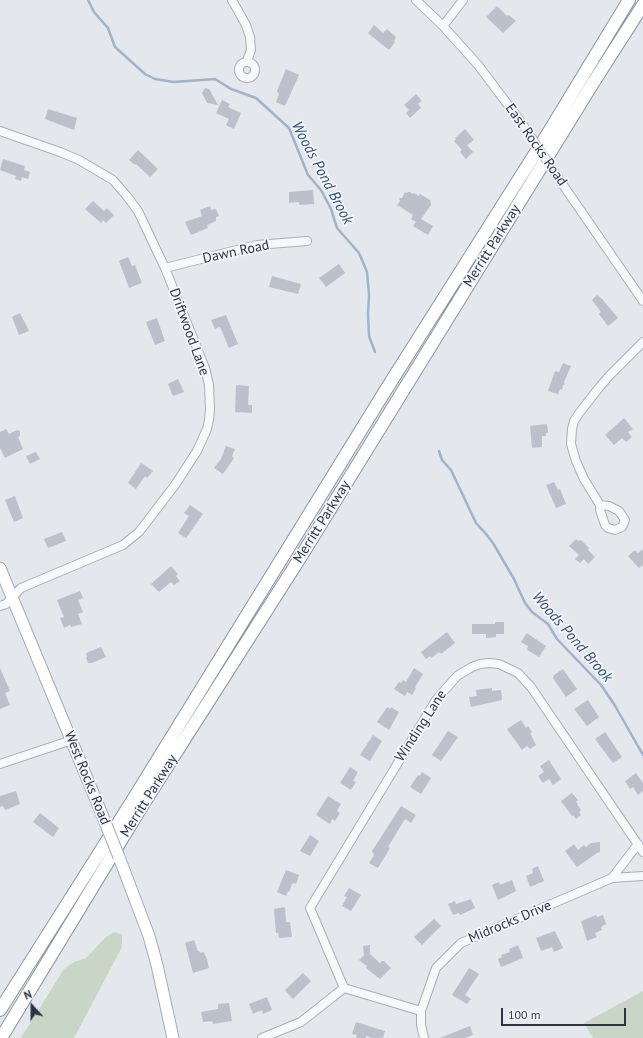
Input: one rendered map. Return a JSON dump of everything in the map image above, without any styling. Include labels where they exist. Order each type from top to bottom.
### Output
[{"type":"highway","name":"Merritt Parkway","points":[[0,1010],[139,791],[387,388],[550,130],[629,0]]},
{"type":"highway","name":"Merritt Parkway","points":[[1,1038],[142,806],[300,558],[580,103],[643,5]]},
{"type":"main road","name":"West Rocks Road","points":[[0,568],[72,740],[149,936],[173,1038]]},
{"type":"street","points":[[232,0],[246,24],[250,37],[251,50],[247,62]]},
{"type":"street","name":"East Rocks Road","points":[[416,0],[444,26],[478,65],[521,122],[643,301]]},
{"type":"street","points":[[444,26],[463,0]]},
{"type":"street","name":"Driftwood Lane","points":[[0,131],[79,160],[113,180],[138,211],[165,268],[205,368],[209,385],[209,420],[202,442],[175,485],[139,532],[123,545],[21,588],[6,604],[0,606]]},
{"type":"street","name":"Dawn Road","points":[[165,268],[257,245],[307,241]]},
{"type":"street","points":[[600,505],[584,479],[576,461],[572,444],[572,429],[574,421],[609,376],[643,342]]},
{"type":"street","name":"Winding Lane","points":[[344,988],[310,908],[436,700],[447,686],[465,670],[480,664],[499,664],[518,673],[525,680],[643,852]]},
{"type":"street","points":[[0,764],[72,740]]},
{"type":"street","name":"Midrocks Drive","points":[[612,878],[638,844]]},
{"type":"street","name":"Midrocks Drive","points":[[424,1038],[421,1025],[421,1010],[436,968],[461,943],[612,878],[643,876]]},
{"type":"street","points":[[262,1038],[301,1022],[344,988],[421,1010]]},
{"type":"green space","points":[[114,932],[122,934],[122,947],[74,1038],[21,1038],[64,969],[74,962],[86,958],[106,937]]},
{"type":"green space","points":[[643,991],[643,1038],[593,1038],[584,1023]]},
{"type":"building","points":[[497,6],[507,16],[509,15],[516,21],[503,33],[486,17]]},
{"type":"building","points":[[374,25],[383,33],[387,29],[396,37],[395,42],[389,50],[368,33]]},
{"type":"building","points":[[286,69],[299,75],[285,106],[276,102],[279,94],[277,91]]},
{"type":"building","points":[[205,88],[209,89],[218,105],[207,103],[202,93]]},
{"type":"building","points":[[416,94],[422,101],[418,104],[421,108],[410,118],[406,113],[409,110],[404,105]]},
{"type":"building","points":[[222,100],[230,104],[228,107],[241,113],[234,129],[226,125],[229,119],[216,113]]},
{"type":"building","points":[[48,109],[77,118],[74,130],[45,119]]},
{"type":"building","points":[[465,129],[474,140],[467,145],[473,152],[466,159],[460,152],[462,150],[454,141],[456,139],[455,138]]},
{"type":"building","points":[[138,150],[158,169],[150,177],[136,164],[135,165],[129,160]]},
{"type":"building","points":[[3,159],[25,166],[24,170],[30,172],[28,179],[22,177],[21,181],[15,179],[16,176],[0,170]]},
{"type":"building","points":[[313,190],[314,204],[299,205],[299,202],[289,203],[289,192]]},
{"type":"building","points":[[405,192],[414,193],[419,196],[420,194],[430,200],[431,205],[421,219],[433,226],[428,235],[413,226],[416,222],[411,219],[413,215],[397,205],[400,201],[399,198],[402,198]]},
{"type":"building","points":[[93,201],[104,211],[107,208],[114,215],[106,223],[103,220],[101,223],[85,209]]},
{"type":"building","points":[[210,206],[211,210],[216,209],[219,216],[216,217],[216,221],[207,225],[208,228],[191,235],[185,222],[202,216],[200,210]]},
{"type":"building","points":[[128,257],[132,266],[135,265],[142,283],[129,288],[119,261]]},
{"type":"building","points":[[339,264],[345,273],[326,287],[319,278]]},
{"type":"building","points":[[272,276],[301,284],[298,294],[269,287]]},
{"type":"building","points":[[597,295],[618,318],[608,326],[599,314],[601,312],[592,300]]},
{"type":"building","points":[[20,313],[29,331],[19,335],[12,317]]},
{"type":"building","points":[[226,315],[238,344],[229,348],[220,327],[215,329],[211,320]]},
{"type":"building","points":[[157,318],[165,341],[155,345],[146,322]]},
{"type":"building","points":[[563,363],[571,366],[564,382],[565,385],[563,385],[562,390],[560,389],[558,394],[548,391],[555,371],[559,372]]},
{"type":"building","points":[[178,379],[184,392],[173,396],[168,384]]},
{"type":"building","points":[[236,385],[249,386],[248,405],[252,405],[252,413],[235,412]]},
{"type":"building","points":[[624,418],[633,429],[628,432],[632,437],[626,442],[622,438],[614,445],[605,435]]},
{"type":"building","points":[[547,424],[548,433],[546,433],[546,436],[542,436],[542,447],[532,448],[530,426]]},
{"type":"building","points":[[6,429],[9,434],[17,430],[20,431],[20,436],[18,437],[23,449],[5,458],[0,448],[0,432]]},
{"type":"building","points":[[226,446],[235,449],[232,456],[234,458],[223,474],[214,468],[221,459]]},
{"type":"building","points":[[36,452],[40,459],[30,464],[26,456]]},
{"type":"building","points":[[141,463],[153,471],[147,478],[145,476],[136,489],[128,483]]},
{"type":"building","points":[[554,482],[558,490],[560,489],[566,504],[556,508],[546,485]]},
{"type":"building","points":[[15,496],[23,518],[14,522],[5,500]]},
{"type":"building","points":[[190,505],[203,514],[186,538],[178,533],[189,516],[184,513]]},
{"type":"building","points":[[62,532],[66,541],[48,548],[44,539]]},
{"type":"building","points":[[576,539],[582,541],[595,557],[588,564],[584,559],[580,563],[575,559],[579,555],[569,546]]},
{"type":"building","points":[[643,549],[643,565],[639,568],[628,556],[635,550],[638,553]]},
{"type":"building","points":[[171,566],[178,574],[176,576],[180,581],[174,585],[171,582],[159,592],[151,584]]},
{"type":"building","points":[[80,591],[83,598],[78,600],[83,612],[78,614],[82,624],[71,627],[70,625],[64,628],[60,618],[64,617],[57,600]]},
{"type":"building","points":[[495,622],[504,622],[504,634],[496,634],[496,637],[486,638],[486,634],[472,634],[472,624],[495,624]]},
{"type":"building","points":[[447,632],[455,643],[441,654],[439,652],[431,658],[430,656],[426,659],[421,652]]},
{"type":"building","points":[[527,633],[546,646],[539,657],[527,650],[528,646],[521,642]]},
{"type":"building","points":[[101,647],[106,657],[92,663],[88,663],[86,653]]},
{"type":"building","points":[[0,668],[10,691],[5,693],[10,705],[0,709]]},
{"type":"building","points":[[414,668],[423,674],[412,695],[407,692],[405,696],[394,689],[399,682],[401,683],[403,680],[406,682]]},
{"type":"building","points":[[563,669],[577,689],[566,697],[553,678],[554,675]]},
{"type":"building","points":[[492,688],[492,691],[501,690],[502,700],[471,707],[469,697],[477,696],[476,690]]},
{"type":"building","points":[[588,700],[599,717],[587,726],[574,709]]},
{"type":"building","points":[[387,707],[390,709],[391,707],[399,712],[389,730],[377,722]]},
{"type":"building","points":[[521,720],[526,728],[528,726],[532,732],[530,733],[536,745],[530,749],[527,746],[522,750],[507,729]]},
{"type":"building","points":[[448,731],[458,737],[441,761],[432,755]]},
{"type":"building","points":[[605,732],[622,757],[613,763],[595,739]]},
{"type":"building","points":[[373,735],[382,741],[370,761],[360,755]]},
{"type":"building","points":[[549,760],[561,779],[553,785],[549,779],[543,783],[538,776],[544,772],[540,766]]},
{"type":"building","points":[[350,767],[358,772],[353,781],[356,782],[351,790],[340,783]]},
{"type":"building","points":[[422,772],[431,778],[421,794],[410,787],[418,775],[420,776]]},
{"type":"building","points":[[636,773],[643,783],[643,791],[638,795],[633,787],[630,789],[625,781]]},
{"type":"building","points":[[16,791],[20,804],[5,810],[3,806],[0,807],[0,796]]},
{"type":"building","points":[[572,793],[578,800],[576,802],[581,810],[579,812],[581,815],[576,819],[561,801]]},
{"type":"building","points":[[328,796],[341,804],[337,811],[340,813],[335,821],[332,819],[330,824],[316,815]]},
{"type":"building","points":[[401,806],[416,815],[411,823],[405,819],[388,847],[390,848],[378,868],[369,863],[374,855],[372,851]]},
{"type":"building","points":[[40,813],[59,828],[53,837],[33,822]]},
{"type":"building","points":[[310,835],[319,841],[310,856],[300,851]]},
{"type":"building","points":[[600,842],[600,852],[577,867],[565,851],[574,844],[578,850],[584,845],[586,847],[591,843]]},
{"type":"building","points":[[538,866],[544,881],[530,887],[526,876],[533,873],[532,869]]},
{"type":"building","points":[[286,870],[299,875],[296,884],[292,884],[286,896],[277,892]]},
{"type":"building","points":[[512,880],[516,891],[498,900],[492,885],[499,882],[500,885]]},
{"type":"building","points":[[349,888],[361,895],[351,911],[342,906],[347,897],[344,896]]},
{"type":"building","points":[[471,899],[475,908],[460,915],[459,913],[453,915],[448,904],[455,901],[456,904]]},
{"type":"building","points":[[285,907],[286,922],[290,922],[292,937],[279,938],[278,933],[276,933],[274,909]]},
{"type":"building","points":[[596,915],[597,917],[603,915],[606,924],[601,927],[602,930],[595,933],[597,937],[587,941],[581,921]]},
{"type":"building","points":[[434,919],[441,926],[422,945],[414,937]]},
{"type":"building","points":[[555,931],[563,948],[554,952],[552,947],[541,951],[536,938]]},
{"type":"building","points":[[194,940],[198,951],[200,953],[204,952],[209,968],[193,973],[185,943]]},
{"type":"building","points":[[370,945],[370,954],[380,963],[384,961],[391,968],[380,979],[366,968],[367,966],[359,960],[364,955],[363,946]]},
{"type":"building","points":[[518,945],[523,958],[501,967],[498,959],[502,957],[501,955],[510,952],[509,949]]},
{"type":"building","points":[[469,968],[479,974],[465,995],[471,999],[467,1004],[452,995]]},
{"type":"building","points":[[303,973],[311,981],[293,999],[285,990]]},
{"type":"building","points":[[267,997],[272,1010],[263,1014],[262,1010],[253,1014],[249,1004]]},
{"type":"building","points":[[229,1003],[232,1021],[213,1024],[212,1021],[203,1022],[201,1012],[218,1009],[218,1004]]},
{"type":"building","points":[[356,1022],[385,1031],[383,1038],[372,1038],[366,1036],[366,1038],[356,1038],[357,1035],[352,1034]]},
{"type":"building","points":[[470,1026],[473,1035],[465,1038],[440,1038]]},
{"type":"waterway","name":"Woods Pond Brook","points":[[88,0],[94,12],[108,28],[115,47],[145,74],[155,79],[174,82],[215,79],[231,89],[256,98],[289,128],[308,175],[321,190],[331,209],[337,228],[359,253],[367,272],[369,295],[369,336],[375,352]]},
{"type":"waterway","name":"Woods Pond Brook","points":[[439,451],[442,460],[451,470],[476,523],[493,543],[514,579],[525,603],[532,612],[548,624],[557,639],[601,685],[614,704],[643,755]]}]
